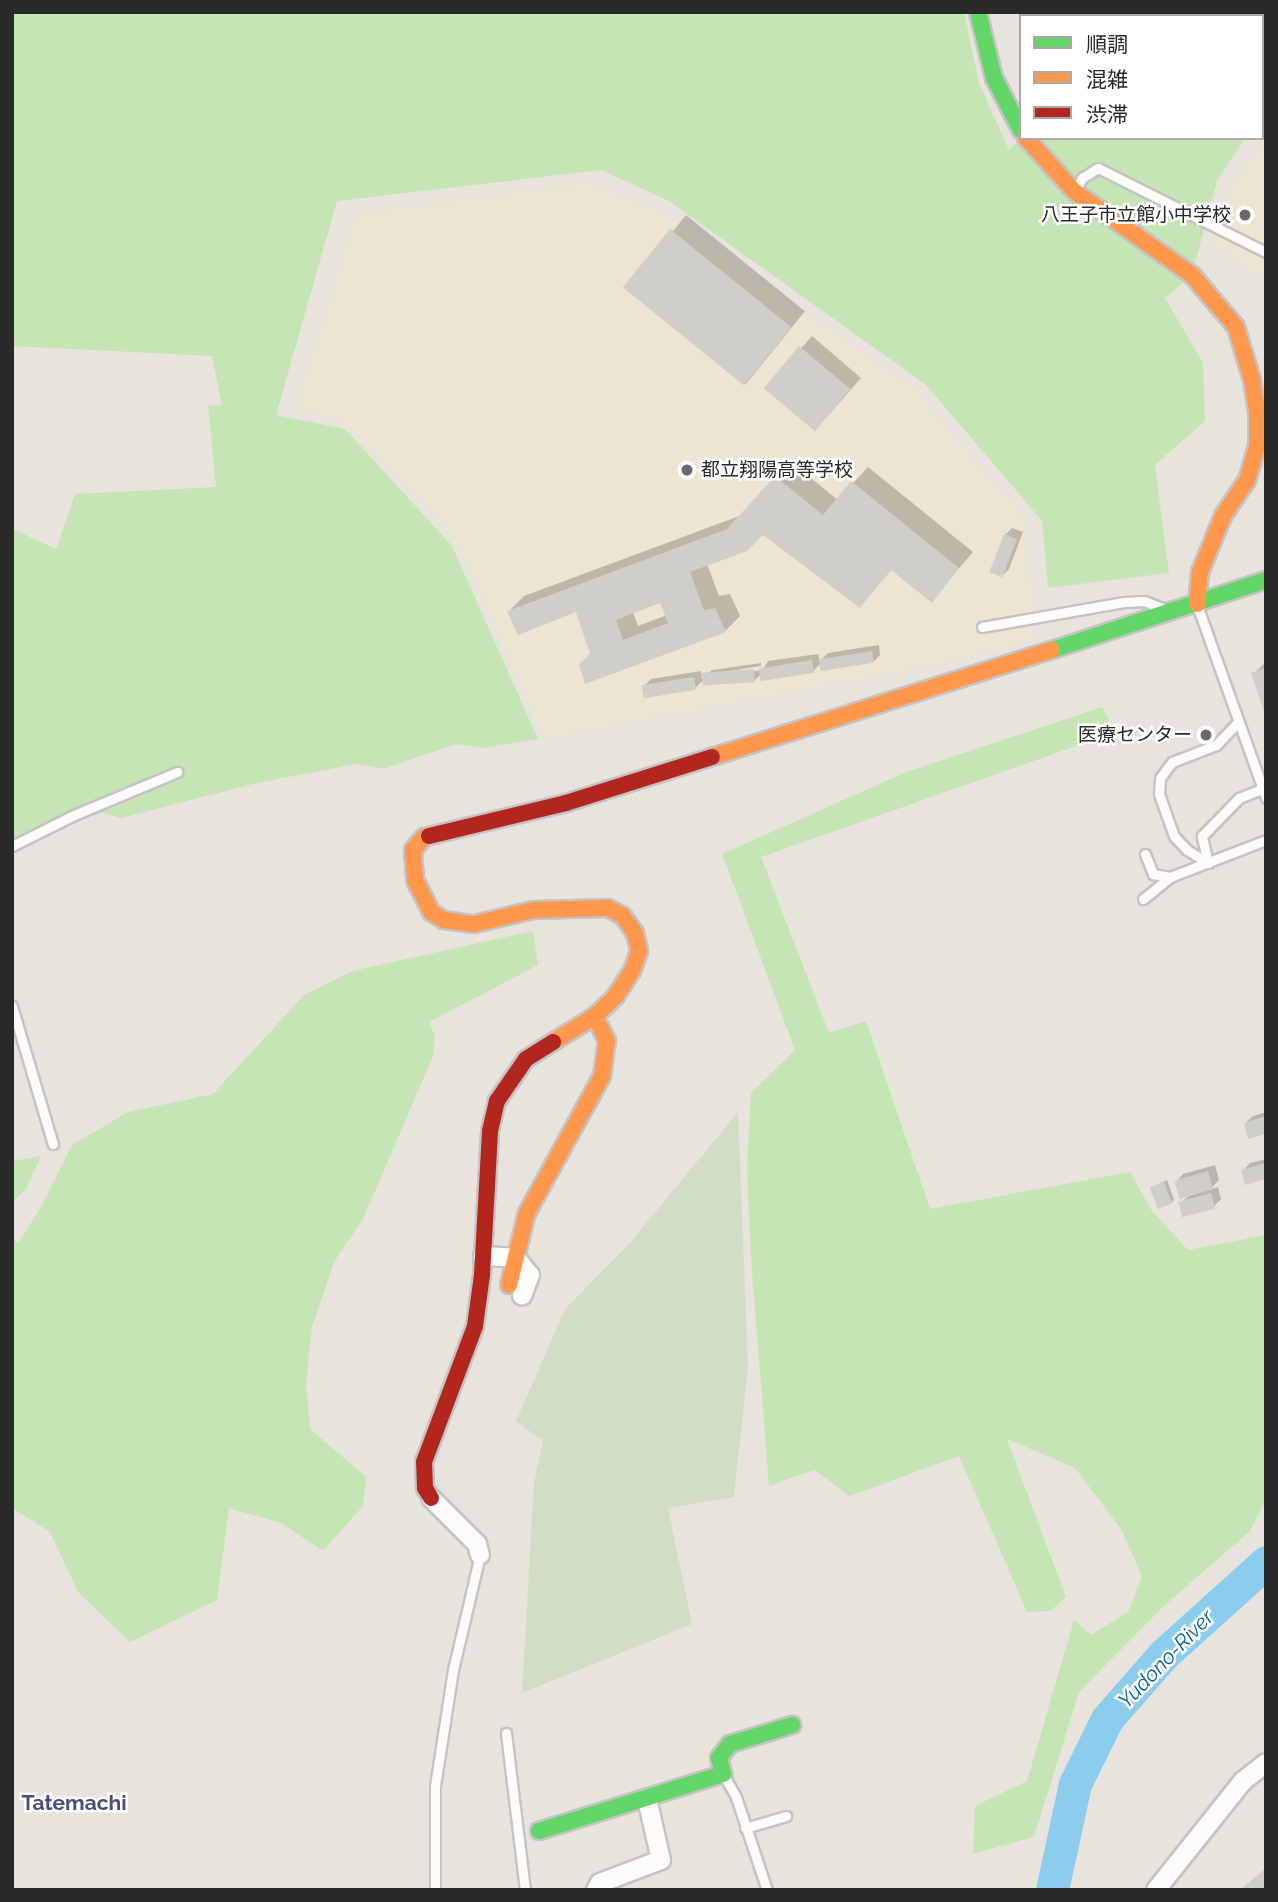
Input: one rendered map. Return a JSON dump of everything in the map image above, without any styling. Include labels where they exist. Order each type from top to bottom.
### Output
[{"type":"street","points":[[978,12],[994,78],[1019,126]]},
{"type":"street","points":[[1028,140],[1075,192],[1165,254],[1204,287],[1236,327],[1252,380],[1257,412],[1257,446],[1247,480],[1223,516],[1200,572],[1197,604]]},
{"type":"street","points":[[480,1555],[477,1544],[431,1498],[425,1488],[424,1462],[475,1326],[483,1256],[490,1131],[497,1101],[526,1059],[595,1016],[617,996],[632,971],[639,951],[635,933],[623,916],[608,908],[533,910],[474,924],[444,920],[431,912],[415,880],[413,850],[424,837],[566,803],[1172,613],[1266,580]]},
{"type":"street","points":[[516,1258],[527,1213],[548,1170],[593,1097],[602,1076],[607,1041],[595,1016]]},
{"type":"street","points":[[483,1256],[516,1258],[530,1275],[515,1291]]},
{"type":"street","points":[[539,1831],[723,1774],[719,1759],[730,1744],[792,1725]]},
{"type":"street","points":[[1156,1890],[1243,1781],[1266,1763]]},
{"type":"street","points":[[596,1890],[600,1883],[661,1860],[647,1799]]},
{"type":"lane","points":[[1075,192],[1082,178],[1098,168],[1266,252]]},
{"type":"lane","points":[[982,627],[1124,602],[1144,601],[1172,613]]},
{"type":"lane","points":[[1197,604],[1265,791],[1239,797],[1202,836],[1208,863]]},
{"type":"lane","points":[[1208,863],[1187,849],[1174,835],[1159,794],[1160,778],[1172,762],[1216,745],[1238,722]]},
{"type":"lane","points":[[12,846],[74,814],[177,772]]},
{"type":"lane","points":[[1143,899],[1170,877],[1266,840]]},
{"type":"lane","points":[[1145,854],[1153,874],[1170,877]]},
{"type":"lane","points":[[12,1006],[53,1144]]},
{"type":"lane","points":[[435,1890],[435,1786],[453,1670],[480,1555]]},
{"type":"lane","points":[[506,1733],[525,1890]]},
{"type":"lane","points":[[723,1774],[736,1797],[767,1890]]},
{"type":"lane","points":[[745,1828],[786,1816]]},
{"type":"shaded area","name":"八王子市立館小中学校","points":[[1266,143],[1266,281],[1216,245],[1231,185]]},
{"type":"shaded area","name":"都立翔陽高等学校","points":[[589,184],[663,214],[914,389],[1024,519],[1034,638],[963,659],[544,738],[459,542],[347,421],[297,408],[357,215]]},
{"type":"green space","points":[[12,12],[964,12],[979,83],[1009,150],[1019,140],[1244,140],[1217,181],[1192,275],[1165,298],[1203,363],[1205,421],[1155,465],[1169,573],[1048,588],[1042,521],[926,385],[669,201],[601,170],[337,201],[276,415],[345,429],[452,546],[538,739],[482,748],[456,744],[384,769],[356,764],[257,783],[121,818],[90,809],[12,850],[13,529],[56,549],[75,494],[216,487],[208,405],[222,406],[212,356],[12,346]]},
{"type":"green space","points":[[1102,707],[1116,732],[761,857],[829,1033],[866,1021],[930,1209],[1130,1172],[1152,1211],[1188,1250],[1266,1235],[1266,1500],[1250,1531],[1165,1605],[1079,1692],[1034,1837],[973,1854],[975,1806],[1027,1781],[1074,1620],[1091,1635],[1128,1612],[1142,1576],[1121,1529],[1075,1468],[1007,1439],[1066,1597],[1050,1611],[1027,1612],[959,1456],[850,1496],[814,1470],[769,1486],[751,1259],[747,1167],[751,1093],[795,1050],[722,854],[906,772]]},
{"type":"green space","points":[[533,931],[538,965],[429,1022],[435,1036],[433,1056],[363,1219],[334,1262],[312,1327],[306,1385],[310,1429],[366,1477],[363,1506],[323,1551],[281,1523],[229,1508],[217,1600],[130,1642],[78,1592],[50,1532],[12,1508],[12,1240],[19,1242],[39,1210],[72,1145],[128,1112],[213,1094],[304,995],[352,971]]},
{"type":"green space","points":[[738,1112],[748,1366],[734,1497],[668,1508],[692,1624],[522,1693],[534,1482],[543,1441],[516,1421],[565,1309],[628,1245]]},
{"type":"green space","points":[[41,1156],[26,1189],[12,1202],[12,1161]]},
{"type":"building","points":[[1076,12],[1123,12],[1123,14]]},
{"type":"building","points":[[670,229],[791,327],[744,385],[623,287]]},
{"type":"building","points":[[799,346],[850,389],[815,431],[764,388]]},
{"type":"building","points":[[775,476],[823,515],[851,481],[959,568],[932,603],[891,570],[860,608],[763,535],[747,551],[690,572],[704,610],[715,608],[726,632],[585,684],[579,664],[590,654],[576,612],[518,635],[507,611],[727,529]],"holes":[[[660,603],[668,623],[623,640],[616,620]]]},
{"type":"building","points":[[1004,534],[1017,539],[1002,577],[989,572]]},
{"type":"building","points":[[872,651],[874,663],[821,671],[819,659]]},
{"type":"building","points":[[812,660],[814,673],[761,681],[759,668]]},
{"type":"building","points":[[1266,668],[1266,714],[1265,714],[1251,673]]},
{"type":"building","points":[[754,669],[755,682],[703,686],[702,673]]},
{"type":"building","points":[[694,677],[696,690],[644,698],[642,685]]},
{"type":"building","points":[[1266,1116],[1266,1134],[1248,1139],[1244,1123]]},
{"type":"building","points":[[1266,1163],[1266,1179],[1245,1185],[1241,1170]]},
{"type":"building","points":[[1208,1171],[1213,1189],[1180,1199],[1174,1181]]},
{"type":"building","points":[[1164,1182],[1172,1204],[1158,1209],[1150,1187]]},
{"type":"building","points":[[1211,1193],[1215,1208],[1182,1217],[1178,1202]]},
{"type":"building","points":[[1266,1868],[1266,1890],[1240,1890]]},
{"type":"waterway","name":"Yudono-River","points":[[1052,1890],[1075,1784],[1107,1719],[1164,1654],[1266,1562]]},
{"type":"traffic: fast","points":[[978,12],[994,78],[1019,126]]},
{"type":"traffic: fast","points":[[1052,650],[1266,580]]},
{"type":"traffic: fast","points":[[539,1831],[723,1774],[719,1758],[730,1744],[792,1725]]},
{"type":"traffic: slow","points":[[1028,140],[1075,192],[1192,275],[1236,327],[1252,380],[1257,412],[1257,446],[1247,480],[1223,516],[1200,572],[1197,604]]},
{"type":"traffic: slow","points":[[712,757],[1052,650]]},
{"type":"traffic: slow","points":[[429,836],[424,837],[413,850],[415,880],[431,912],[444,920],[474,924],[533,910],[608,908],[623,916],[635,933],[639,951],[632,971],[616,996],[595,1016],[553,1042]]},
{"type":"traffic: slow","points":[[509,1285],[527,1213],[602,1076],[607,1041],[595,1016]]},
{"type":"traffic: jam","points":[[429,836],[566,803],[712,757]]},
{"type":"traffic: jam","points":[[431,1498],[425,1488],[424,1462],[475,1326],[482,1275],[490,1131],[497,1101],[526,1059],[553,1042]]},
{"type":"place","name":"八王子市立館小中学校","points":[[1245,215]]},
{"type":"place","name":"都立翔陽高等学校","points":[[687,470]]},
{"type":"place","name":"医療センター","points":[[1206,735]]},
{"type":"district","name":"Tatemachi","points":[[74,1803]]}]
